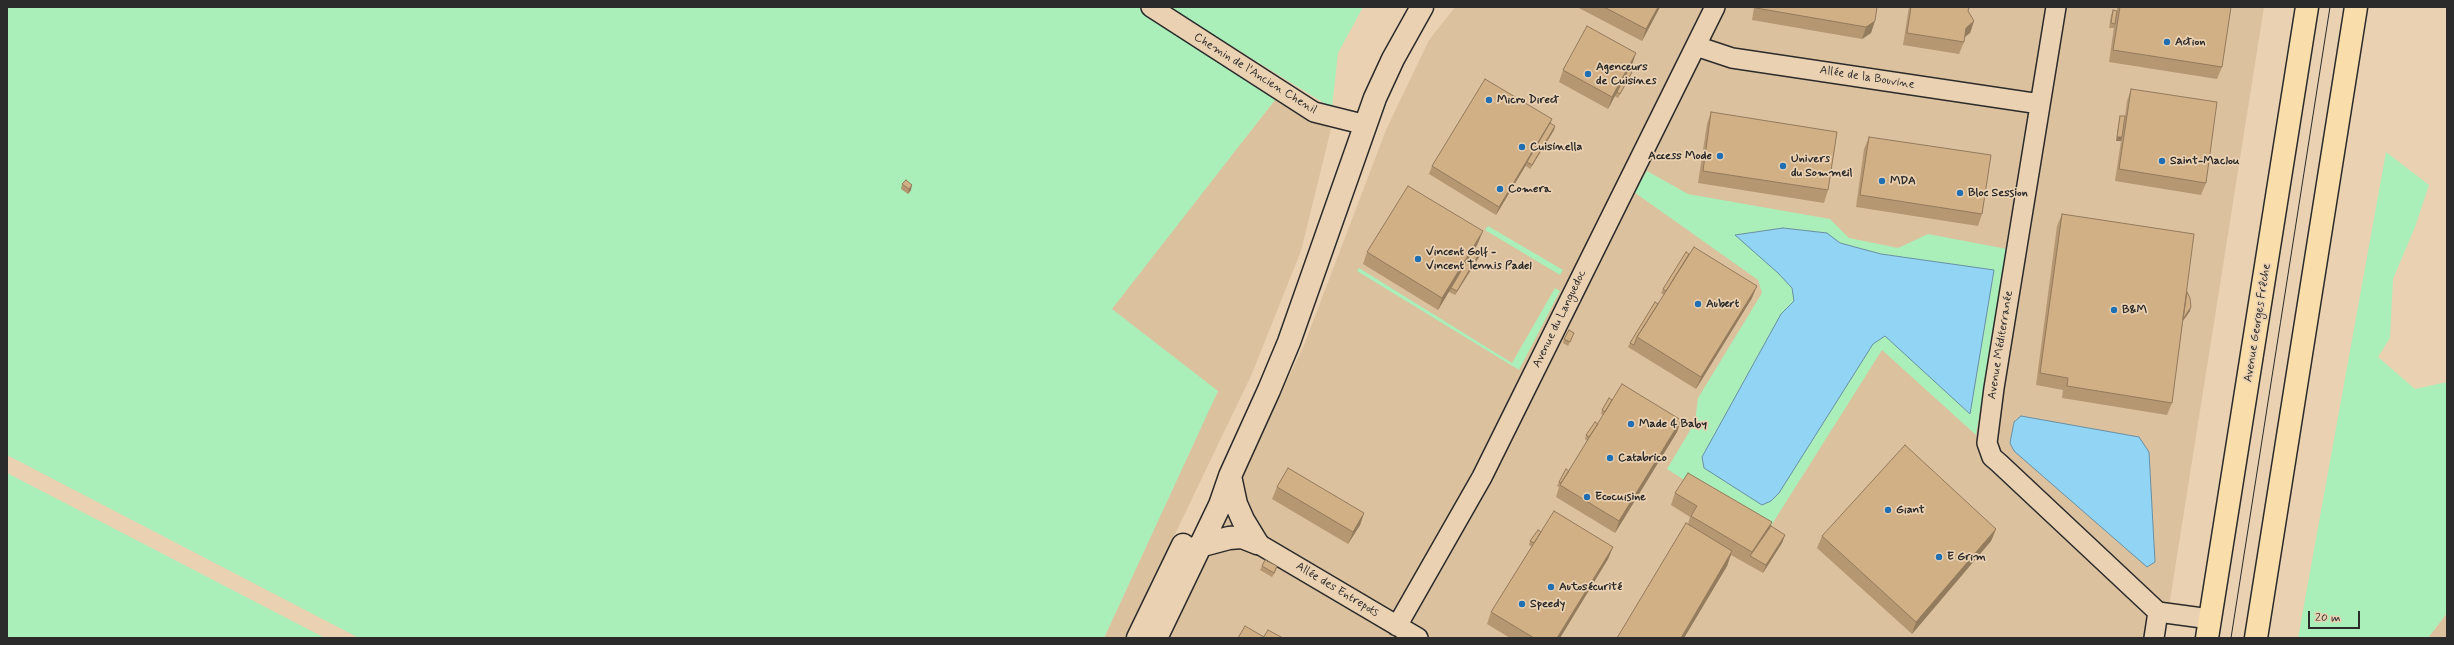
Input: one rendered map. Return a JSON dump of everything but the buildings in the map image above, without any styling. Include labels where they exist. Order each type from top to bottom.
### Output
[{"type":"main road","name":"Avenue Georges Frêche","points":[[2209,628],[2307,7]]},
{"type":"main road","points":[[2256,638],[2356,7]]},
{"type":"street","name":"Chemin de l'Ancien Chenil","points":[[1151,7],[1314,112],[1366,125]]},
{"type":"street","points":[[1156,638],[1224,491],[1289,342],[1375,98],[1393,59],[1422,7]]},
{"type":"street","name":"Avenue du Languedoc","points":[[1397,626],[1482,476],[1715,7]]},
{"type":"street","name":"Avenue Méditerranée","points":[[2056,7],[1987,443],[1992,457],[2158,612]]},
{"type":"street","name":"Allée de la Bouvine","points":[[1696,46],[1732,58],[2040,104]]},
{"type":"street","points":[[1224,491],[1232,529],[1249,540]]},
{"type":"street","points":[[1224,491],[1236,504],[1249,540]]},
{"type":"street","points":[[1138,638],[1208,495],[1211,492],[1224,491]]},
{"type":"street","points":[[1199,546],[1220,539],[1249,540]]},
{"type":"street","name":"Allée des Entrepots","points":[[1249,540],[1418,638]]},
{"type":"street","points":[[2154,638],[2158,612],[2209,628]]},
{"type":"shaded area","points":[[1455,7],[2264,7],[2164,638],[1163,638],[1304,345],[1386,130],[1429,40]]},
{"type":"shaded area","points":[[1278,96],[1331,129],[1301,251],[1251,376],[1125,638],[1104,638],[1217,391],[1111,309]]},
{"type":"shaded area","points":[[2447,613],[2447,638],[2428,638]]},
{"type":"green space","points":[[7,7],[1143,7],[1278,96],[1112,309],[1218,391],[1104,638],[359,638],[7,455]]},
{"type":"green space","points":[[1168,7],[1363,7],[1338,53],[1332,108]]},
{"type":"green space","points":[[2386,152],[2429,185],[2415,227],[2393,279],[2390,338],[2378,357],[2415,389],[2447,382],[2447,613],[2428,638],[2298,638]]},
{"type":"green space","points":[[1647,171],[1688,194],[1830,219],[1849,238],[1898,248],[1928,234],[2007,249],[1976,435],[1882,350],[1769,529],[1733,511],[1667,469],[1695,422],[1698,398],[1762,293],[1758,280],[1634,192]]},
{"type":"green space","points":[[1488,226],[1563,270],[1560,275],[1485,230]]},
{"type":"green space","points":[[1359,268],[1512,363],[1555,288],[1560,291],[1519,370],[1357,271]]},
{"type":"green space","points":[[7,473],[11,475],[325,638],[7,638]]},
{"type":"water","points":[[1783,228],[1827,233],[1840,243],[1881,254],[1994,270],[1970,414],[1885,336],[1873,344],[1779,493],[1771,501],[1762,505],[1704,468],[1702,457],[1781,314],[1794,301],[1792,288],[1778,273],[1735,235]]},
{"type":"water","points":[[2021,416],[2139,437],[2149,452],[2155,562],[2147,567],[2014,451],[2010,443],[2014,422]]},
{"type":"tram line","points":[[2231,638],[2330,7]]},
{"type":"place","name":"Action","points":[[2167,42]]},
{"type":"place","name":"Agenceurs de Cuisines","points":[[1588,74]]},
{"type":"place","name":"Micro Direct","points":[[1489,100]]},
{"type":"place","name":"Cuisinella","points":[[1522,147]]},
{"type":"place","name":"Access Mode","points":[[1720,156]]},
{"type":"place","name":"Saint-Maclou","points":[[2162,161]]},
{"type":"place","name":"Univers du Sommeil","points":[[1783,166]]},
{"type":"place","name":"MDA","points":[[1882,181]]},
{"type":"place","name":"Comera","points":[[1500,189]]},
{"type":"place","name":"Bloc Session","points":[[1960,193]]},
{"type":"place","name":"Vincent Golf - Vincent Tennis Padel","points":[[1418,259]]},
{"type":"place","name":"Aubert","points":[[1698,304]]},
{"type":"place","name":"B&M","points":[[2114,310]]},
{"type":"place","name":"Made 4 Baby","points":[[1631,424]]},
{"type":"place","name":"Catabrico","points":[[1610,458]]},
{"type":"place","name":"Ecocuisine","points":[[1587,497]]},
{"type":"place","name":"Giant","points":[[1888,510]]},
{"type":"place","name":"E Grim","points":[[1939,557]]},
{"type":"place","name":"Autosécurité","points":[[1551,587]]},
{"type":"place","name":"Speedy","points":[[1522,604]]}]
